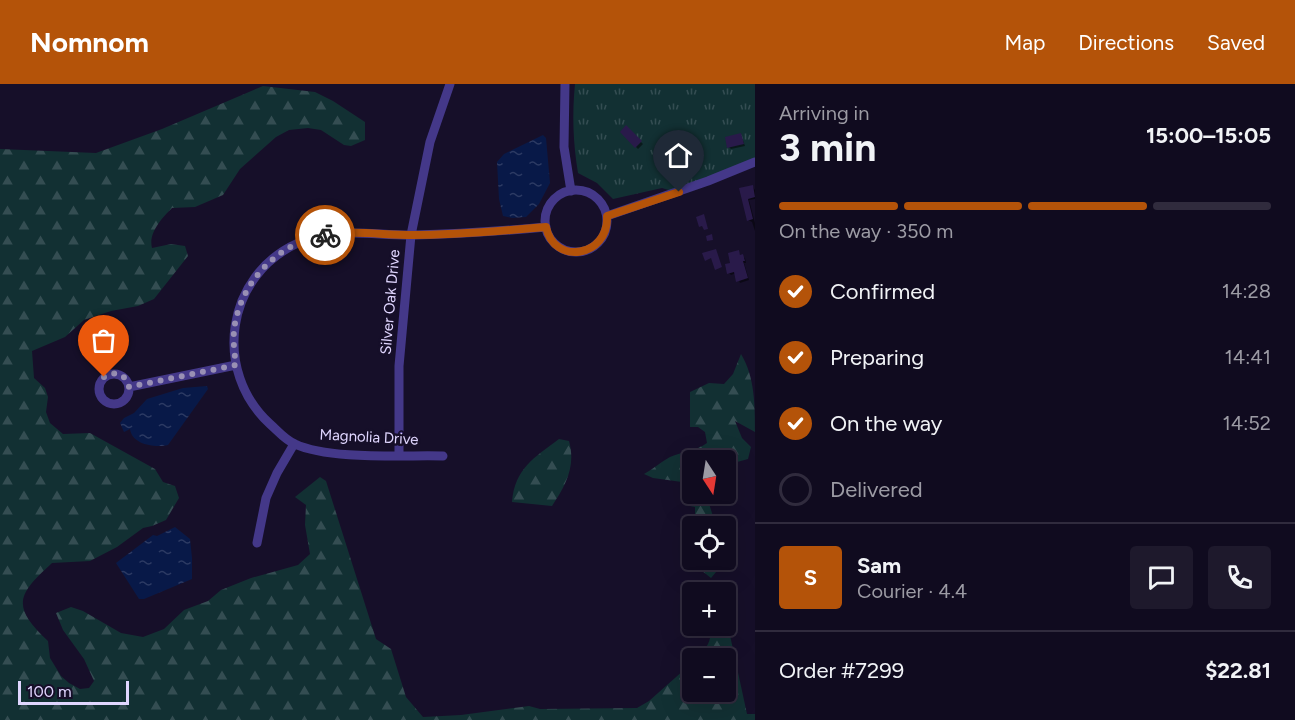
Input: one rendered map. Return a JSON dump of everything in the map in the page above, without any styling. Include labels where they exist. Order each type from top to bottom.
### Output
[{"type":"street","name":"Silver Oak Drive","points":[[399,455],[399,366],[411,235],[430,142],[450,84]]},
{"type":"street","points":[[565,84],[564,147],[571,190]]},
{"type":"street","points":[[607,216],[690,188],[755,162]]},
{"type":"street","points":[[571,190],[581,190],[598,199],[604,206],[607,216],[605,234],[600,242],[584,251],[566,251],[558,246],[551,240],[546,227],[546,214],[549,206],[562,193],[571,190]]},
{"type":"street","name":"Magnolia Drive","points":[[443,456],[322,452],[294,444],[262,417],[237,374],[234,346],[236,318],[247,291],[260,271],[278,255],[297,243],[328,234],[339,232],[411,235],[475,234],[546,227]]},
{"type":"street","points":[[129,387],[236,365]]},
{"type":"street","points":[[257,543],[266,498],[277,472],[294,444]]},
{"type":"green space","points":[[575,84],[755,84],[755,158],[672,191],[662,188],[613,199],[597,183],[578,173],[574,128]]},
{"type":"green space","points":[[263,86],[315,92],[333,101],[365,122],[365,140],[351,146],[344,145],[321,130],[308,128],[289,130],[276,137],[240,169],[223,195],[195,207],[172,208],[160,221],[152,237],[152,248],[171,244],[185,246],[188,256],[154,299],[138,306],[111,311],[84,320],[65,337],[32,351],[34,378],[45,388],[48,397],[46,412],[50,423],[63,434],[90,433],[155,469],[163,482],[175,486],[179,498],[166,520],[143,528],[117,547],[90,561],[52,563],[31,584],[23,601],[24,609],[28,619],[48,641],[50,658],[61,676],[80,689],[89,688],[94,681],[84,659],[63,630],[56,613],[71,607],[83,611],[121,633],[143,637],[164,629],[184,610],[208,601],[221,590],[251,578],[298,565],[310,554],[305,525],[306,505],[295,497],[320,477],[326,481],[376,639],[391,649],[406,697],[423,717],[461,715],[529,706],[540,709],[637,708],[649,701],[682,672],[682,702],[736,702],[736,663],[747,714],[755,714],[755,720],[0,720],[0,149],[96,153],[162,129]]},
{"type":"green space","points":[[741,354],[752,382],[755,432],[735,421],[742,438],[751,447],[748,459],[736,462],[736,450],[694,450],[707,443],[705,432],[698,427],[690,427],[690,392],[709,383],[724,384],[733,374]]},
{"type":"green space","points":[[559,439],[569,441],[571,459],[565,483],[552,506],[512,502],[517,480],[527,465]]},
{"type":"green space","points":[[682,454],[682,482],[653,478],[644,474],[670,457]]},
{"type":"green space","points":[[709,504],[713,516],[695,516],[695,507],[685,505]]},
{"type":"green space","points":[[701,570],[718,570],[711,578]]},
{"type":"green space","points":[[710,636],[730,636],[733,648],[705,648]]},
{"type":"water","points":[[543,135],[546,138],[550,183],[539,204],[526,217],[503,216],[499,199],[497,162],[504,154]]},
{"type":"water","points":[[207,386],[208,389],[168,445],[145,444],[135,439],[130,429],[124,432],[120,423],[134,413],[147,399],[183,388]]},
{"type":"water","points":[[175,527],[190,539],[192,579],[139,599],[116,563],[153,535],[157,536]]},
{"type":"building","points":[[626,125],[642,141],[635,148],[620,132]]},
{"type":"building","points":[[741,133],[744,144],[727,148],[725,137]]},
{"type":"building","points":[[753,185],[755,197],[748,199],[753,219],[747,221],[739,188]]},
{"type":"building","points":[[704,214],[708,229],[704,230],[702,226],[699,227],[696,217]]},
{"type":"building","points":[[712,234],[713,240],[707,241],[706,236]]},
{"type":"building","points":[[716,249],[722,267],[715,270],[711,258],[705,261],[702,253]]},
{"type":"building","points":[[739,250],[740,255],[743,254],[748,278],[736,282],[734,272],[727,274],[725,264],[730,263],[728,253]]},
{"type":"way so far","points":[[104,377],[109,374],[118,374],[127,379],[129,387],[236,365],[234,346],[236,318],[247,291],[260,271],[278,255],[297,243],[325,235]]},
{"type":"route","points":[[325,235],[339,232],[411,235],[475,234],[546,227],[551,240],[558,246],[566,251],[584,251],[600,242],[608,224],[607,216],[679,192]]}]
